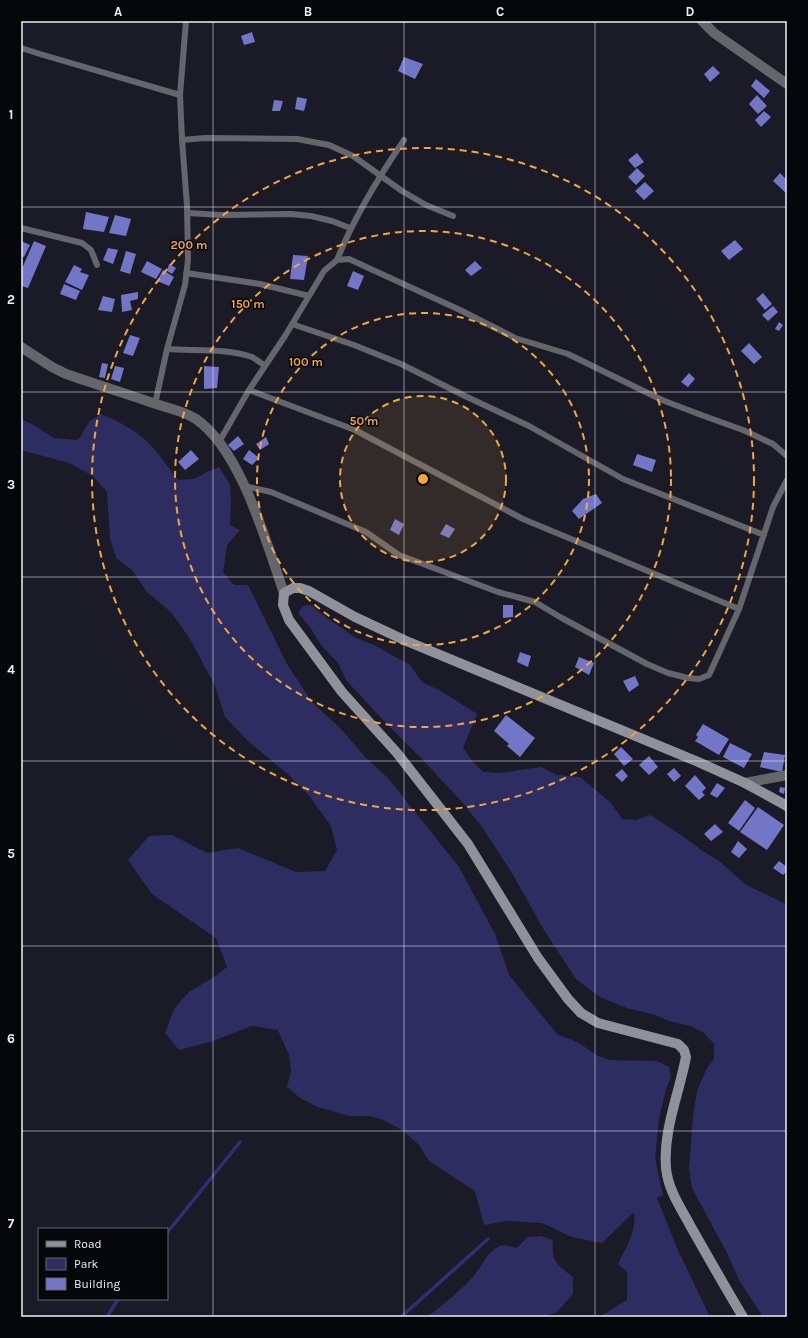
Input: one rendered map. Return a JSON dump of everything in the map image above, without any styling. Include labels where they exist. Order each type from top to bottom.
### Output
[{"type":"main road","points":[[743,1317],[670,1189],[666,1168],[667,1146],[671,1117],[686,1058],[684,1050],[678,1044],[598,1023],[581,1012],[568,999],[538,958],[468,844],[397,753],[342,692],[289,620],[283,605],[284,593],[293,588],[309,590],[355,617],[404,640],[696,761],[745,783],[787,806]]},
{"type":"street","points":[[702,21],[714,33],[787,84]]},
{"type":"street","points":[[21,347],[52,367],[66,374],[195,418],[210,432],[219,442],[239,475],[254,507],[284,593]]},
{"type":"street","points":[[745,783],[787,775]]},
{"type":"lane","points":[[155,404],[167,349],[182,296],[188,253],[180,95],[186,21]]},
{"type":"lane","points":[[21,48],[180,95]]},
{"type":"lane","points":[[182,140],[205,138],[297,138],[329,145],[353,156],[402,191],[426,205],[453,216]]},
{"type":"lane","points":[[219,442],[249,390],[324,271],[337,260],[350,228],[380,176],[404,140]]},
{"type":"lane","points":[[187,213],[222,215],[291,214],[311,216],[332,221],[350,228]]},
{"type":"lane","points":[[21,228],[82,243],[91,250],[97,265]]},
{"type":"lane","points":[[337,260],[350,259],[460,310],[515,338],[568,354],[662,400],[743,430],[773,444],[787,456]]},
{"type":"lane","points":[[186,273],[260,284],[309,296]]},
{"type":"lane","points":[[292,324],[354,345],[401,364],[529,426],[623,479],[764,535]]},
{"type":"lane","points":[[167,349],[242,354],[254,358],[265,366]]},
{"type":"lane","points":[[249,390],[354,430],[523,519],[739,609]]},
{"type":"lane","points":[[244,486],[271,492],[366,532],[399,555],[498,592],[535,602],[647,664],[668,673],[699,679],[709,675],[739,609],[775,503],[787,480]]},
{"type":"green space","points":[[101,414],[123,424],[143,438],[158,454],[178,480],[194,479],[219,467],[230,484],[230,525],[240,530],[227,545],[223,572],[234,585],[248,585],[287,664],[311,701],[341,729],[366,758],[388,778],[459,867],[495,934],[509,975],[557,1034],[579,1043],[596,1055],[609,1060],[657,1061],[669,1067],[671,1077],[666,1089],[659,1119],[655,1158],[663,1195],[657,1198],[677,1248],[710,1317],[599,1317],[627,1300],[627,1272],[618,1264],[634,1226],[634,1212],[602,1243],[572,1237],[542,1223],[506,1221],[484,1225],[475,1191],[429,1161],[419,1145],[402,1130],[383,1120],[370,1116],[349,1116],[318,1107],[300,1098],[287,1087],[291,1071],[289,1055],[278,1030],[252,1026],[213,1041],[179,1050],[165,1033],[174,1009],[189,992],[214,977],[227,967],[216,938],[152,894],[128,860],[149,836],[172,835],[207,853],[238,848],[296,872],[325,871],[337,850],[331,826],[310,797],[291,777],[248,741],[225,717],[215,686],[190,639],[171,612],[147,592],[132,570],[116,558],[110,538],[107,492],[93,476],[69,463],[21,450],[21,419],[34,425],[54,438],[78,440],[90,421]]},
{"type":"green space","points":[[311,605],[356,638],[374,645],[410,665],[422,682],[441,691],[477,714],[463,748],[473,762],[483,772],[499,773],[541,767],[557,775],[580,777],[610,802],[622,819],[636,820],[650,815],[719,861],[746,885],[786,904],[787,903],[787,1317],[763,1317],[739,1280],[727,1253],[692,1188],[689,1168],[693,1116],[697,1091],[706,1070],[714,1059],[714,1044],[704,1033],[690,1026],[627,1008],[600,997],[576,979],[544,930],[512,873],[482,827],[461,801],[346,680],[338,663],[321,645],[310,627],[298,613],[303,606]]},
{"type":"green space","points":[[541,1236],[553,1240],[553,1253],[556,1262],[573,1277],[573,1294],[557,1312],[544,1317],[427,1317],[467,1283],[489,1254],[496,1248],[504,1245],[517,1248],[527,1237]]},
{"type":"building","points":[[252,32],[255,42],[244,45],[241,36]]},
{"type":"building","points":[[404,57],[423,64],[415,79],[398,71]]},
{"type":"building","points":[[713,66],[720,73],[710,82],[704,74]]},
{"type":"building","points":[[756,79],[770,91],[764,98],[751,86]]},
{"type":"building","points":[[757,95],[767,106],[758,114],[749,104]]},
{"type":"building","points":[[297,97],[307,99],[304,111],[295,109]]},
{"type":"building","points":[[274,100],[283,101],[280,111],[272,111]]},
{"type":"building","points":[[764,111],[771,117],[761,127],[755,120]]},
{"type":"building","points":[[637,153],[644,162],[635,168],[628,160]]},
{"type":"building","points":[[637,168],[645,176],[636,185],[628,177]]},
{"type":"building","points":[[780,173],[787,180],[787,194],[773,181]]},
{"type":"building","points":[[645,182],[654,191],[644,200],[635,191]]},
{"type":"building","points":[[86,212],[109,217],[104,232],[83,229]]},
{"type":"building","points":[[115,215],[131,219],[126,236],[109,233]]},
{"type":"building","points":[[735,240],[743,249],[729,260],[721,251]]},
{"type":"building","points":[[21,241],[30,245],[24,257],[21,256]]},
{"type":"building","points":[[34,241],[46,246],[28,288],[21,286],[21,271]]},
{"type":"building","points":[[108,248],[118,250],[113,264],[103,260]]},
{"type":"building","points":[[126,251],[136,254],[130,274],[120,271]]},
{"type":"building","points":[[293,255],[308,256],[304,280],[290,279]]},
{"type":"building","points":[[147,261],[162,269],[156,279],[141,272]]},
{"type":"building","points":[[475,261],[482,268],[471,276],[465,270]]},
{"type":"building","points":[[169,264],[176,268],[172,274],[167,271]]},
{"type":"building","points":[[74,265],[82,269],[80,272],[89,275],[82,290],[65,282]]},
{"type":"building","points":[[163,270],[174,277],[169,286],[157,281]]},
{"type":"building","points":[[353,271],[364,276],[358,290],[347,286]]},
{"type":"building","points":[[64,284],[80,291],[76,300],[60,294]]},
{"type":"building","points":[[138,292],[138,299],[130,301],[132,310],[122,312],[121,295]]},
{"type":"building","points":[[763,293],[772,304],[765,310],[756,299]]},
{"type":"building","points":[[103,296],[115,299],[112,312],[98,310]]},
{"type":"building","points":[[773,306],[778,312],[768,321],[762,315]]},
{"type":"building","points":[[779,322],[783,325],[779,331],[775,329]]},
{"type":"building","points":[[130,335],[140,338],[133,356],[123,353]]},
{"type":"building","points":[[749,343],[762,357],[754,364],[741,351]]},
{"type":"building","points":[[102,363],[108,364],[105,378],[99,377]]},
{"type":"building","points":[[115,366],[124,368],[120,382],[111,379]]},
{"type":"building","points":[[204,366],[219,367],[217,388],[204,389]]},
{"type":"building","points":[[689,373],[695,379],[688,387],[681,382]]},
{"type":"building","points":[[238,436],[244,444],[234,451],[228,445]]},
{"type":"building","points":[[266,437],[269,444],[260,450],[256,444]]},
{"type":"building","points":[[191,450],[199,459],[185,470],[178,462]]},
{"type":"building","points":[[249,450],[259,458],[252,465],[243,459]]},
{"type":"building","points":[[637,454],[656,460],[652,472],[633,465]]},
{"type":"building","points":[[596,494],[602,503],[579,519],[572,511],[583,499]]},
{"type":"building","points":[[395,519],[404,524],[399,535],[390,530]]},
{"type":"building","points":[[446,524],[455,529],[449,538],[440,534]]},
{"type":"building","points":[[503,605],[513,605],[513,617],[503,618]]},
{"type":"building","points":[[520,652],[531,656],[528,667],[517,662]]},
{"type":"building","points":[[579,657],[594,663],[589,675],[575,667]]},
{"type":"building","points":[[635,676],[639,685],[629,692],[623,681]]},
{"type":"building","points":[[506,715],[535,738],[520,757],[507,746],[509,744],[494,731]]},
{"type":"building","points":[[703,724],[729,739],[719,755],[695,741],[698,737],[696,735]]},
{"type":"building","points":[[730,743],[752,754],[744,768],[723,757]]},
{"type":"building","points":[[621,747],[633,759],[624,766],[614,754]]},
{"type":"building","points":[[764,752],[785,755],[782,772],[760,767]]},
{"type":"building","points":[[649,756],[658,767],[649,775],[639,765]]},
{"type":"building","points":[[674,768],[681,776],[674,782],[667,774]]},
{"type":"building","points":[[622,769],[628,776],[622,782],[615,775]]},
{"type":"building","points":[[695,775],[706,788],[702,792],[705,795],[699,800],[685,786]]},
{"type":"building","points":[[717,783],[725,788],[717,798],[710,794]]},
{"type":"building","points":[[780,787],[785,788],[784,794],[779,792]]},
{"type":"building","points":[[745,800],[755,808],[739,831],[728,823]]},
{"type":"building","points":[[758,807],[784,825],[767,850],[740,832]]},
{"type":"building","points":[[715,824],[723,832],[711,841],[704,834]]},
{"type":"building","points":[[738,841],[747,849],[739,858],[731,852]]},
{"type":"building","points":[[779,861],[787,867],[787,871],[783,875],[773,868]]},
{"type":"waterway","points":[[168,1232],[240,1142]]},
{"type":"waterway","points":[[401,1317],[488,1239]]},
{"type":"waterway","points":[[107,1317],[117,1300]]}]
